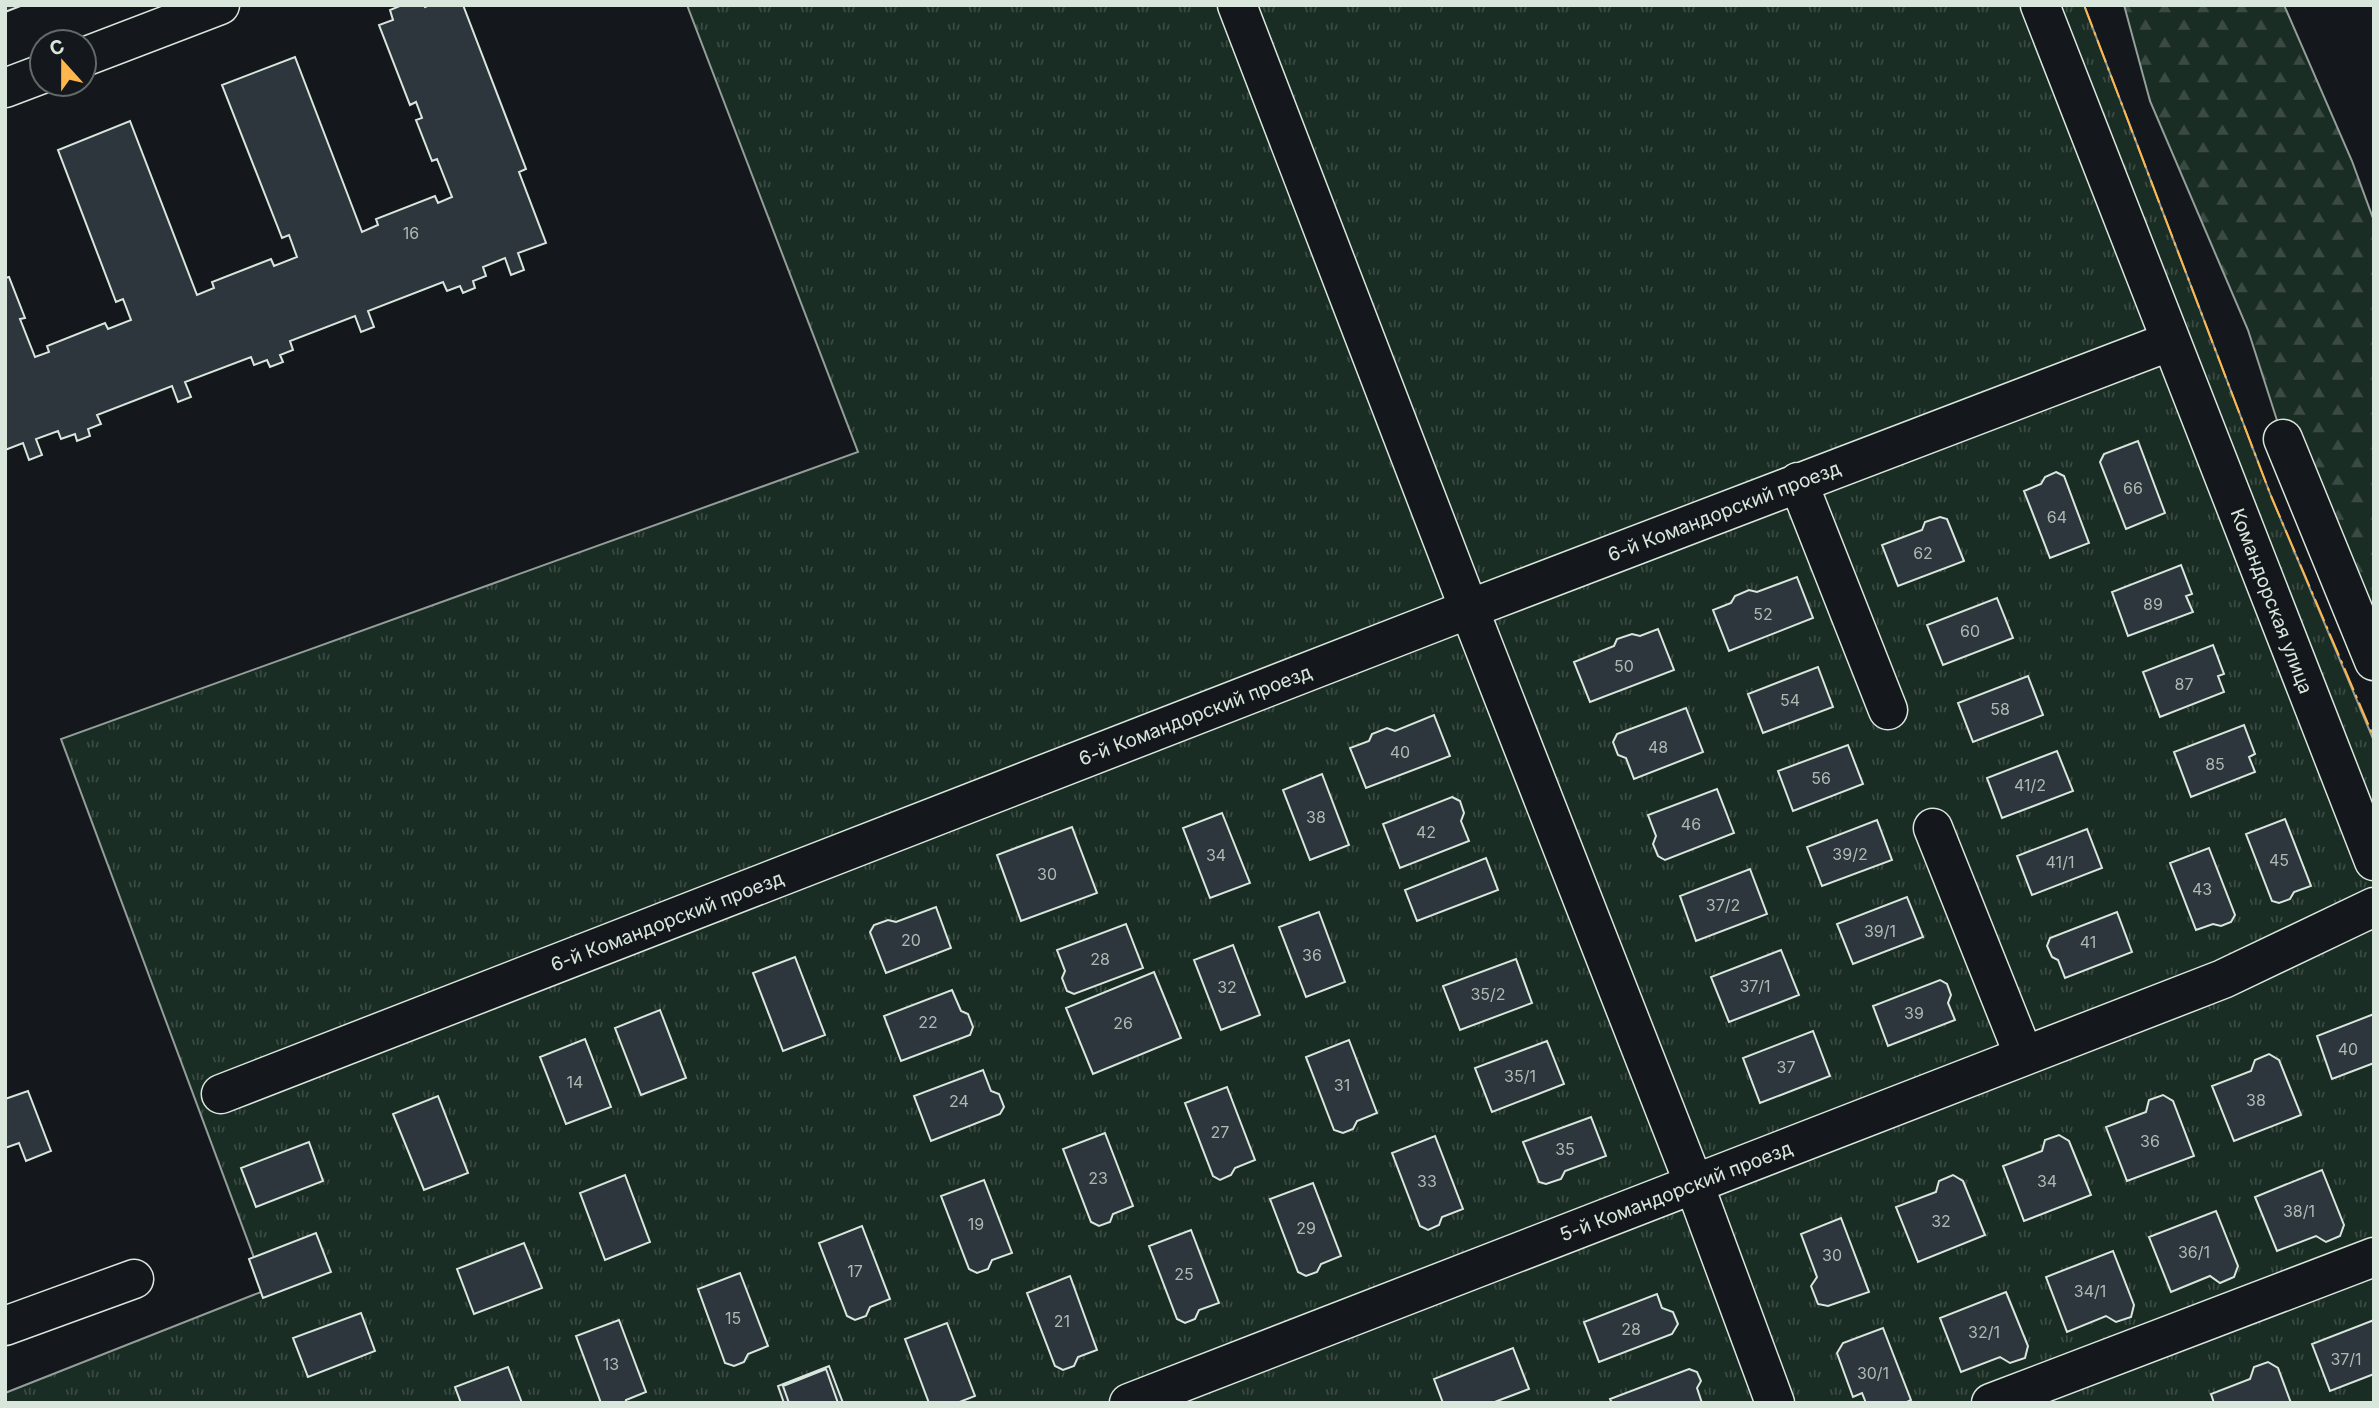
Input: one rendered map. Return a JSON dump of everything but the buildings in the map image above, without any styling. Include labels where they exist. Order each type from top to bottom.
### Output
[{"type":"street","points":[[98,52],[220,5]]},
{"type":"street","points":[[1237,5],[1694,1184],[1775,1403]]},
{"type":"street","name":"Командорская улица","points":[[2040,5],[2374,861]]},
{"type":"street","points":[[5,88],[28,79]]},
{"type":"street","name":"6-й Командорский проезд","points":[[221,1094],[1469,608],[2171,341]]},
{"type":"street","points":[[2283,439],[2374,661]]},
{"type":"street","points":[[1798,482],[1888,710]]},
{"type":"street","points":[[1933,828],[2024,1056]]},
{"type":"street","name":"5-й Командорский проезд","points":[[1129,1403],[2223,979],[2374,907]]},
{"type":"street","points":[[1991,1403],[2374,1257]]},
{"type":"street","points":[[5,1326],[134,1279]]},
{"type":"green space","points":[[687,5],[2084,5],[2271,496],[2374,741],[2374,1403],[5,1403],[5,1393],[266,1290],[61,739],[858,452]]},
{"type":"green space","points":[[2124,5],[2284,5],[2352,161],[2374,221],[2374,650],[2283,439],[2248,330],[2150,101]]},
{"type":"power","points":[[2084,5],[2271,496],[2374,738]]}]
